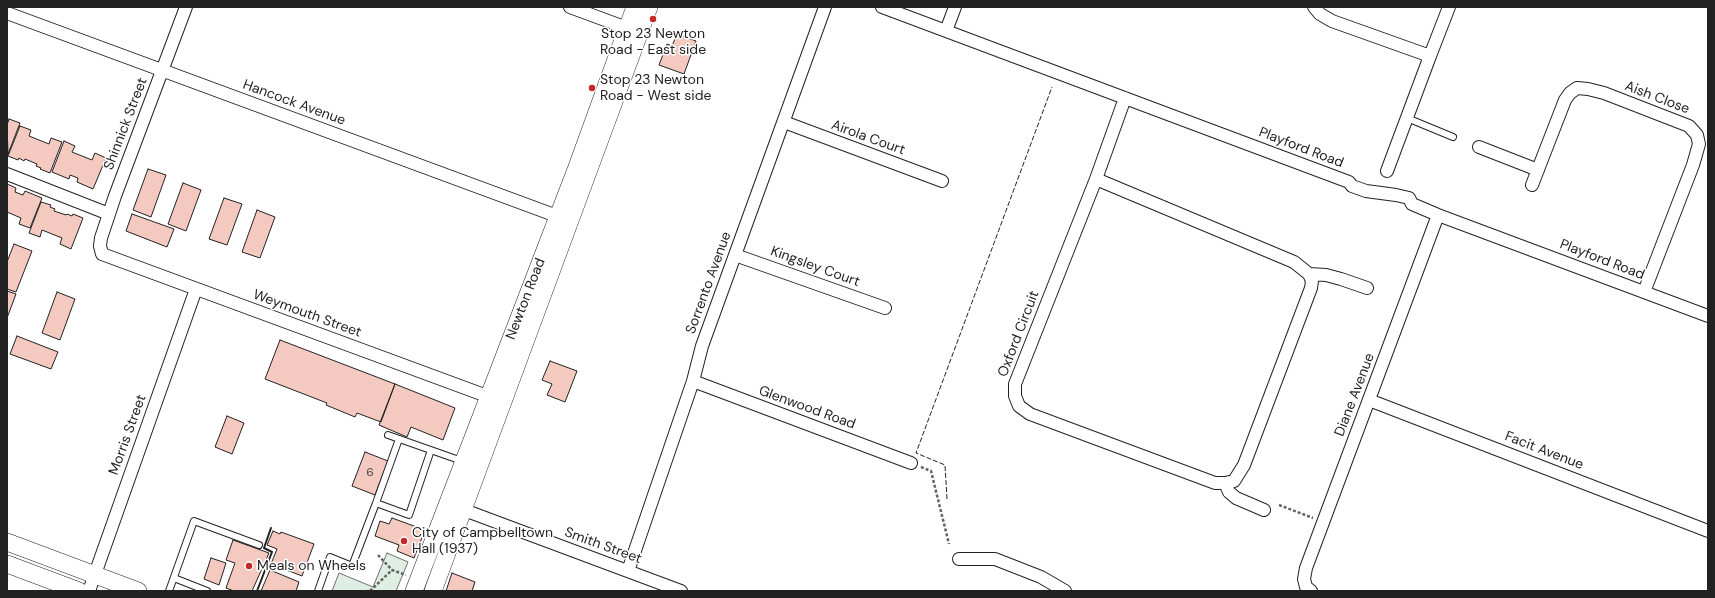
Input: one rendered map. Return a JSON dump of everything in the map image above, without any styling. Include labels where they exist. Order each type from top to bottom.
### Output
[{"type":"main road","name":"Newton Road","points":[[633,30],[635,7]]},
{"type":"main road","name":"Newton Road","points":[[433,591],[463,509],[495,399],[564,218],[633,30],[649,7]]},
{"type":"main road","name":"Newton Road","points":[[411,583],[447,504],[463,462],[495,399]]},
{"type":"main road","points":[[7,542],[138,591]]},
{"type":"main road","points":[[7,564],[79,591]]},
{"type":"street","name":"Shinnick Street","points":[[102,254],[100,246],[101,238],[109,214],[186,7]]},
{"type":"street","points":[[570,7],[633,30]]},
{"type":"street","name":"Sorrento Avenue","points":[[628,571],[693,381],[702,346],[825,7]]},
{"type":"street","name":"Playford Road","points":[[882,7],[1348,182],[1352,186],[1366,191],[1409,198],[1412,204],[1438,215],[1708,316]]},
{"type":"street","points":[[946,32],[955,7]]},
{"type":"street","points":[[1314,7],[1320,14],[1332,21],[1430,56]]},
{"type":"street","points":[[1387,171],[1450,7]]},
{"type":"street","name":"Hancock Avenue","points":[[7,12],[163,71],[564,218]]},
{"type":"street","name":"Aish Close","points":[[1532,185],[1565,100],[1570,93],[1577,88],[1588,88],[1604,93],[1689,126],[1697,135],[1699,144],[1693,165],[1644,292]]},
{"type":"street","name":"Oxford Circuit","points":[[1125,98],[1096,179],[1015,384],[1015,396],[1019,406],[1030,414],[1215,483],[1225,483]]},
{"type":"street","name":"Airola Court","points":[[784,122],[942,181]]},
{"type":"street","points":[[1479,147],[1538,170]]},
{"type":"street","points":[[7,174],[109,214]]},
{"type":"street","points":[[1096,179],[1294,262],[1309,274],[1312,281],[1311,288],[1244,465],[1234,481],[1225,483],[1229,492],[1236,498],[1264,510]]},
{"type":"street","name":"Diane Avenue","points":[[1309,589],[1304,579],[1306,568],[1438,215]]},
{"type":"street","name":"Weymouth Street","points":[[102,254],[495,399]]},
{"type":"street","name":"Kingsley Court","points":[[735,255],[885,308]]},
{"type":"street","points":[[1309,274],[1326,275],[1367,288]]},
{"type":"street","name":"Morris Street","points":[[89,591],[196,289]]},
{"type":"street","name":"Glenwood Road","points":[[693,381],[911,463]]},
{"type":"street","name":"Facit Avenue","points":[[1369,400],[1708,531]]},
{"type":"street","name":"Smith Street","points":[[447,504],[681,591]]},
{"type":"street","points":[[959,559],[995,559],[1041,577],[1065,591]]},
{"type":"lane","points":[[1407,118],[1453,137]]},
{"type":"lane","points":[[388,435],[463,462]]},
{"type":"lane","points":[[318,591],[330,557],[352,566],[399,439]]},
{"type":"lane","points":[[376,503],[409,515],[431,450]]},
{"type":"lane","points":[[169,591],[194,521],[259,545]]},
{"type":"lane","points":[[174,578],[207,591]]},
{"type":"path","points":[[911,463],[931,471],[948,544]]},
{"type":"path","points":[[1279,505],[1323,521]]},
{"type":"path","points":[[378,555],[392,570],[411,583]]},
{"type":"path","points":[[370,591],[392,570]]},
{"type":"green space","points":[[387,553],[408,562],[396,591],[332,591],[339,573],[373,587]]},
{"type":"building","points":[[677,34],[696,41],[684,74],[659,65],[667,44],[672,46]]},
{"type":"building","points":[[9,119],[20,123],[8,154],[7,125]]},
{"type":"building","points":[[20,126],[31,130],[29,136],[49,144],[51,138],[62,142],[50,173],[40,169],[41,168],[36,166],[37,164],[25,159],[24,161],[19,158],[18,160],[8,156]]},
{"type":"building","points":[[64,141],[75,146],[72,152],[92,160],[95,153],[106,158],[93,189],[77,182],[78,178],[70,175],[69,179],[52,172]]},
{"type":"building","points":[[148,169],[166,175],[151,217],[133,210]]},
{"type":"building","points":[[183,183],[201,190],[186,231],[168,224]]},
{"type":"building","points":[[7,184],[16,188],[15,192],[23,195],[25,191],[42,198],[30,228],[19,224],[21,218],[7,212]]},
{"type":"building","points":[[224,198],[242,204],[227,245],[209,239]]},
{"type":"building","points":[[41,202],[51,205],[50,207],[55,209],[54,211],[72,216],[73,214],[83,218],[71,249],[60,244],[62,238],[42,230],[40,237],[29,233]]},
{"type":"building","points":[[257,210],[275,217],[260,258],[242,252]]},
{"type":"building","points":[[132,214],[174,229],[167,247],[126,231]]},
{"type":"building","points":[[14,244],[32,251],[16,292],[7,289],[7,262]]},
{"type":"building","points":[[7,291],[16,294],[7,318]]},
{"type":"building","points":[[57,292],[75,299],[60,340],[42,333]]},
{"type":"building","points":[[17,336],[58,352],[51,369],[10,354]]},
{"type":"building","points":[[280,340],[395,384],[381,422],[357,413],[355,417],[326,405],[327,403],[265,379]]},
{"type":"building","points":[[550,361],[577,371],[565,402],[547,395],[552,384],[542,380]]},
{"type":"building","points":[[395,384],[455,408],[443,440],[411,427],[407,437],[379,425]]},
{"type":"building","points":[[227,416],[244,423],[232,454],[215,447]]},
{"type":"building","points":[[365,452],[388,461],[375,495],[352,486]]},
{"type":"building","name":"City of Campbelltown Hall (1937)","points":[[392,518],[425,530],[414,558],[397,551],[399,545],[375,536],[380,521],[389,524]]},
{"type":"building","points":[[273,531],[280,534],[281,532],[314,544],[302,576],[271,564],[277,549],[267,545]]},
{"type":"building","name":"Meals on Wheels","points":[[233,540],[269,553],[252,591],[234,591],[226,588],[235,563],[226,560]]},
{"type":"building","points":[[211,558],[226,563],[219,585],[204,579]]},
{"type":"building","points":[[270,570],[299,582],[296,591],[261,591]]},
{"type":"building","points":[[452,573],[475,582],[472,591],[446,591]]},
{"type":"fence","points":[[947,499],[945,465],[916,453],[1052,87]]},
{"type":"wall","points":[[257,591],[272,552],[264,548],[271,528]]},
{"type":"place","name":"Stop 23 Newton Road - East side","points":[[653,19]]},
{"type":"place","name":"Stop 23 Newton Road - West side","points":[[592,88]]},
{"type":"place","name":"City of Campbelltown Hall (1937)","points":[[404,541]]},
{"type":"place","name":"Meals on Wheels","points":[[249,566]]}]
